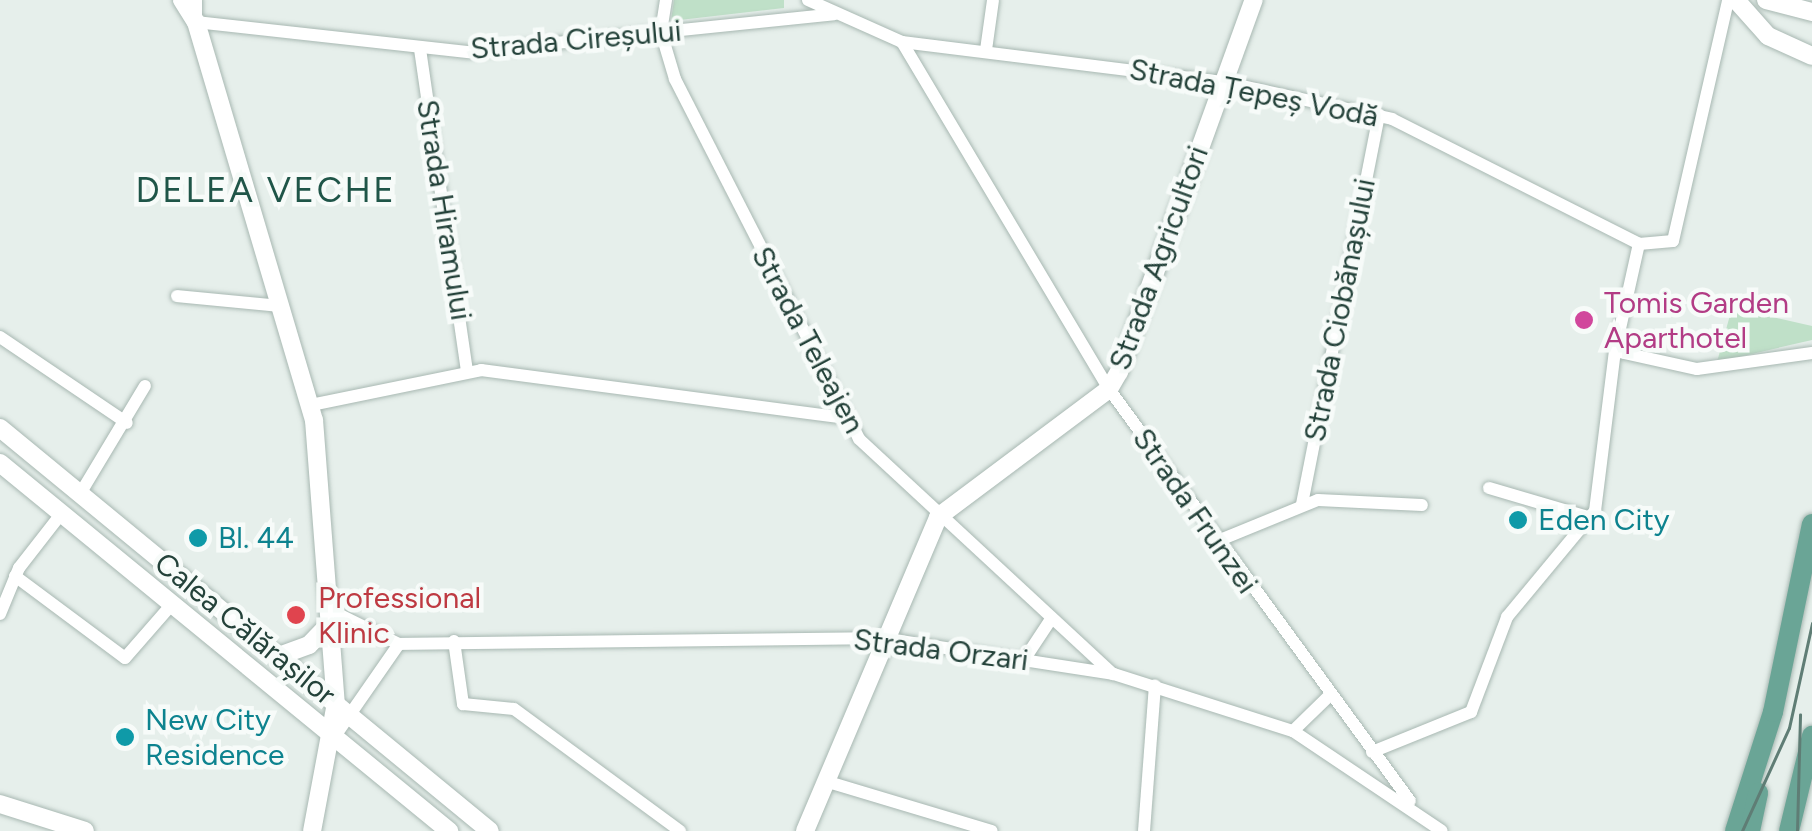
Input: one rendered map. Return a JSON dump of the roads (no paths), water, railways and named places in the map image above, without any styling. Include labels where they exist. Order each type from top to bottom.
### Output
[{"type":"main road","points":[[1750,831],[1812,524]]},
{"type":"main road","points":[[1735,831],[1773,712]]},
{"type":"main road","points":[[1789,831],[1812,736]]},
{"type":"main road","points":[[1802,831],[1812,783]]},
{"type":"street","points":[[182,0],[196,22],[311,405],[343,709],[312,831]]},
{"type":"street","points":[[196,0],[196,22]]},
{"type":"street","name":"Strada Teleajen","points":[[666,0],[661,32],[675,79],[845,418],[938,516],[1114,674]]},
{"type":"street","name":"Strada Țepeș Vodă","points":[[808,0],[902,42],[1224,82],[1379,115],[1639,244]]},
{"type":"street","points":[[986,50],[993,0]]},
{"type":"street","name":"Strada Agricultori","points":[[805,831],[881,638],[938,516],[1109,389],[1254,0]]},
{"type":"street","points":[[1372,752],[1471,712],[1507,618],[1591,518],[1602,489],[1616,351],[1639,244],[1674,241],[1728,0]]},
{"type":"street","points":[[1736,0],[1768,36],[1812,56]]},
{"type":"street","points":[[1766,0],[1812,12]]},
{"type":"street","name":"Strada Cireșului","points":[[196,22],[420,49],[494,53],[837,14]]},
{"type":"street","name":"Strada Frunzei","points":[[902,42],[1109,389],[1215,542],[1418,811]]},
{"type":"street","name":"Strada Hiramului","points":[[420,49],[468,370]]},
{"type":"street","name":"Strada Ciobănașului","points":[[1302,504],[1379,115]]},
{"type":"street","points":[[178,296],[280,306]]},
{"type":"street","points":[[0,337],[127,423]]},
{"type":"street","points":[[1616,351],[1697,369],[1812,352]]},
{"type":"street","points":[[311,405],[468,370],[845,418]]},
{"type":"street","points":[[80,494],[127,423],[145,386]]},
{"type":"street","name":"Calea Călărașilor","points":[[0,428],[490,831]]},
{"type":"street","name":"Calea Călărașilor","points":[[0,463],[450,831]]},
{"type":"street","points":[[1489,488],[1558,502],[1591,518]]},
{"type":"street","points":[[1215,542],[1302,504],[1348,499],[1422,505]]},
{"type":"street","points":[[0,614],[15,576],[61,514]]},
{"type":"street","points":[[15,576],[128,659],[173,603]]},
{"type":"street","points":[[279,656],[309,645],[332,616]]},
{"type":"street","name":"Strada Orzari","points":[[332,616],[399,644],[881,638],[1114,674],[1293,732],[1418,811],[1442,831]]},
{"type":"street","points":[[1024,660],[1051,619]]},
{"type":"street","points":[[454,642],[463,704],[514,709],[680,831]]},
{"type":"street","points":[[343,709],[399,644]]},
{"type":"street","points":[[1144,831],[1155,686]]},
{"type":"street","points":[[1293,732],[1330,696]]},
{"type":"street","points":[[825,781],[992,831]]},
{"type":"street","points":[[0,804],[73,829]]},
{"type":"tram line","points":[[1742,831],[1789,728],[1812,623]]},
{"type":"tram line","points":[[1797,831],[1800,715]]},
{"type":"place","name":"Tomis Garden Aparthotel","points":[[1584,320]]},
{"type":"place","name":"Eden City","points":[[1518,520]]},
{"type":"place","name":"Bl. 44","points":[[198,538]]},
{"type":"place","name":"Professional Klinic","points":[[296,615]]},
{"type":"place","name":"New City Residence","points":[[125,737]]},
{"type":"district","name":"DELEA VECHE","points":[[266,190]]}]
